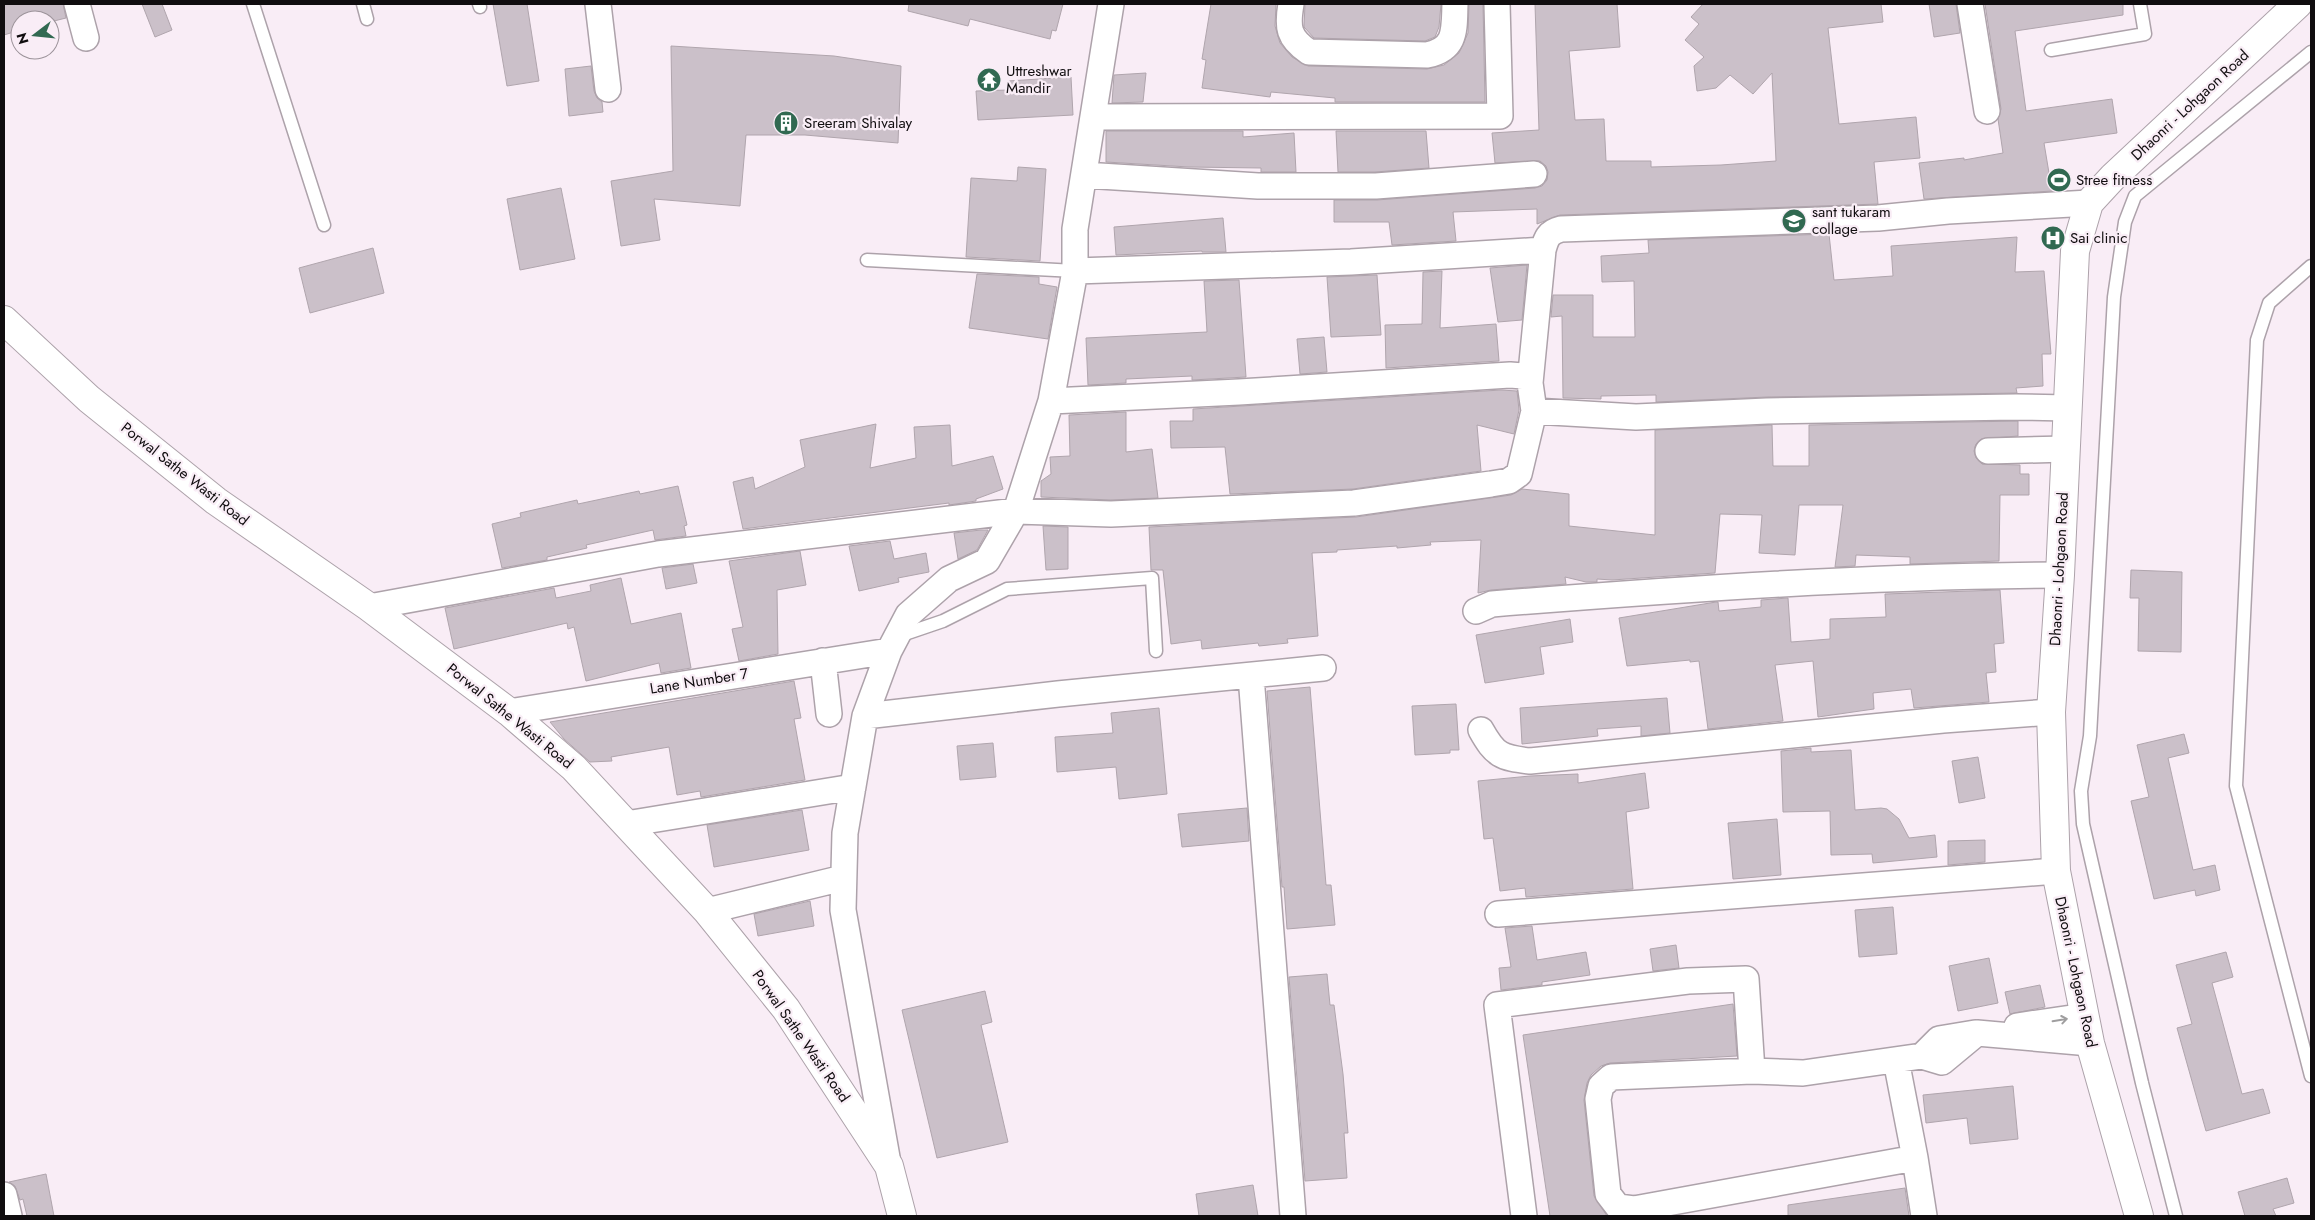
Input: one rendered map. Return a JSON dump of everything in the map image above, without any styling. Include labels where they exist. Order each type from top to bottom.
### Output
[{"type":"main road","name":"Dhaonri - Lohgaon Road","points":[[2139,1216],[2090,1043],[2056,871],[2051,712],[2060,575],[2075,251],[2090,203],[2113,177],[2298,4]]},
{"type":"main road","name":"Porwal Sathe Wasti Road","points":[[4,320],[89,399],[216,501],[369,607],[509,712],[574,768],[707,910],[786,1009],[889,1166],[902,1216]]},
{"type":"street","points":[[76,4],[86,38]]},
{"type":"street","points":[[598,4],[608,88]]},
{"type":"street","points":[[889,1166],[843,910],[845,833],[865,716],[892,644],[908,615],[949,579],[987,561],[1016,511],[1051,401],[1075,272],[1075,229],[1111,4]]},
{"type":"street","points":[[1291,4],[1288,20],[1290,32],[1296,44],[1308,52],[1427,55],[1438,53],[1449,44],[1454,31],[1454,4]]},
{"type":"street","points":[[1093,117],[1500,116],[1496,4]]},
{"type":"street","points":[[1970,4],[1987,111]]},
{"type":"street","points":[[1084,175],[1258,186],[1376,186],[1534,174]]},
{"type":"street","points":[[369,607],[658,554],[1016,511],[1111,514],[1354,503],[1509,481],[1520,474],[1534,411],[1530,383],[1543,250],[1547,236],[1553,230],[1878,218],[1948,211],[2090,203]]},
{"type":"street","points":[[1075,272],[1351,262],[1543,250]]},
{"type":"street","points":[[1051,401],[1239,392],[1510,374],[1523,376],[1530,383]]},
{"type":"street","points":[[1534,411],[1636,416],[1777,411],[2016,407],[2068,408]]},
{"type":"street","points":[[1988,451],[2066,449]]},
{"type":"street","points":[[1476,612],[1492,604],[1684,588],[1958,576],[2060,575]]},
{"type":"street","name":"Lane Number 7","points":[[509,712],[823,661],[892,644]]},
{"type":"street","points":[[823,661],[829,714]]},
{"type":"street","points":[[865,716],[1058,694],[1323,668]]},
{"type":"street","points":[[1251,676],[1293,1216]]},
{"type":"street","points":[[1481,730],[1492,749],[1506,758],[1530,761],[1942,720],[2051,712]]},
{"type":"street","points":[[626,824],[853,787]]},
{"type":"street","points":[[1498,914],[2056,871]]},
{"type":"street","points":[[707,910],[843,878]]},
{"type":"street","points":[[1524,1216],[1497,1004],[1688,981],[1746,979],[1752,1071]]},
{"type":"street","points":[[1915,1158],[1634,1209],[1618,1207],[1608,1194],[1598,1099],[1601,1086],[1611,1077],[1752,1071],[1803,1073],[1922,1056],[1942,1062],[1977,1032],[2085,1016]]},
{"type":"street","points":[[1977,1032],[2090,1043]]},
{"type":"street","points":[[1896,1060],[1924,1216]]},
{"type":"street","points":[[4,1195],[10,1216]]},
{"type":"lane","points":[[253,4],[324,226]]},
{"type":"lane","points":[[363,4],[367,19]]},
{"type":"lane","points":[[2051,50],[2145,34],[2140,4]]},
{"type":"lane","points":[[2176,1216],[2142,1083],[2082,824],[2081,791],[2090,736],[2114,297],[2125,222],[2135,196],[2311,52]]},
{"type":"lane","points":[[866,260],[1075,272]]},
{"type":"lane","points":[[2311,266],[2269,303],[2257,340],[2236,786],[2311,1076]]},
{"type":"lane","points":[[892,644],[1007,589],[1152,578],[1156,651]]},
{"type":"building","points":[[4,4],[63,4],[66,18],[60,20],[60,10],[10,10],[10,33],[4,35]]},
{"type":"building","points":[[142,4],[162,4],[172,30],[155,37]]},
{"type":"building","points":[[493,4],[527,4],[539,81],[507,86]]},
{"type":"building","points":[[909,4],[1063,4],[1056,31],[1052,30],[1050,39],[970,19],[968,26],[908,11]]},
{"type":"building","points":[[1211,4],[1276,4],[1275,26],[1280,43],[1292,57],[1308,66],[1427,69],[1444,65],[1459,53],[1468,33],[1469,4],[1483,4],[1485,102],[1335,102],[1335,98],[1271,92],[1270,97],[1202,88],[1206,60],[1202,59]]},
{"type":"building","points":[[1305,4],[1441,4],[1439,27],[1435,37],[1425,41],[1314,38],[1304,27]]},
{"type":"building","points":[[1535,4],[1617,4],[1620,47],[1569,51],[1575,120],[1604,119],[1606,161],[1651,161],[1651,167],[1776,161],[1772,73],[1753,94],[1730,75],[1716,88],[1697,91],[1694,66],[1704,57],[1685,40],[1699,24],[1691,17],[1703,4],[1881,4],[1883,22],[1828,28],[1839,124],[1916,117],[1920,158],[1874,162],[1878,204],[1560,215],[1537,224],[1537,209],[1453,212],[1456,241],[1392,245],[1389,222],[1334,222],[1334,200],[1377,200],[1542,186],[1547,180],[1548,172],[1546,166],[1540,161],[1495,163],[1492,133],[1539,130]]},
{"type":"building","points":[[1929,4],[1956,4],[1960,33],[1934,37]]},
{"type":"building","points":[[1985,4],[2123,4],[2123,15],[2015,31],[2026,111],[2112,99],[2117,133],[2044,143],[2052,191],[1924,199],[1919,163],[1964,158],[1964,160],[2003,153],[1998,119],[2001,109]]},
{"type":"building","name":"Sreeram Shivalay","points":[[671,46],[834,56],[901,66],[898,143],[805,135],[746,135],[740,206],[654,199],[660,240],[621,246],[611,181],[673,171]]},
{"type":"building","points":[[591,66],[594,91],[597,98],[602,102],[603,112],[569,116],[565,69]]},
{"type":"building","points":[[1146,73],[1143,102],[1112,103],[1114,75]]},
{"type":"building","points":[[1071,77],[1073,115],[978,120],[976,91],[1008,90],[1008,81]]},
{"type":"building","points":[[1106,131],[1243,131],[1243,137],[1294,133],[1296,172],[1261,172],[1261,168],[1189,167],[1106,162]]},
{"type":"building","points":[[1336,131],[1426,131],[1429,168],[1375,172],[1338,172]]},
{"type":"building","points":[[1018,167],[1046,169],[1040,261],[966,257],[971,178],[1017,181]]},
{"type":"building","points":[[561,188],[575,259],[520,270],[507,199]]},
{"type":"building","points":[[1223,218],[1226,252],[1202,251],[1116,255],[1114,227]]},
{"type":"building","points":[[1829,234],[1834,280],[1893,276],[1891,246],[2017,237],[2015,272],[2044,271],[2051,354],[2042,354],[2043,386],[2016,388],[2017,393],[1767,397],[1656,402],[1656,395],[1601,396],[1601,399],[1563,398],[1562,316],[1551,317],[1553,295],[1593,295],[1593,337],[1635,337],[1634,281],[1602,282],[1601,256],[1649,253],[1648,240]]},
{"type":"building","points":[[373,248],[384,293],[310,313],[299,268]]},
{"type":"building","points":[[1527,265],[1522,320],[1498,322],[1490,268]]},
{"type":"building","points":[[1442,271],[1440,328],[1496,324],[1499,361],[1386,368],[1385,325],[1422,324],[1423,272]]},
{"type":"building","points":[[977,274],[1039,277],[1039,284],[1057,287],[1048,339],[969,328]]},
{"type":"building","points":[[1377,275],[1381,335],[1331,337],[1327,277]]},
{"type":"building","points":[[1239,280],[1246,377],[1192,380],[1192,376],[1126,379],[1126,383],[1088,385],[1086,338],[1207,332],[1204,281]]},
{"type":"building","points":[[1324,337],[1327,372],[1300,374],[1297,339]]},
{"type":"building","points":[[1501,390],[1517,391],[1519,410],[1514,434],[1477,425],[1481,471],[1353,489],[1230,494],[1225,447],[1171,448],[1170,421],[1193,421],[1193,409]]},
{"type":"building","points":[[1126,412],[1126,452],[1152,449],[1158,498],[1111,500],[1041,497],[1041,481],[1051,474],[1050,457],[1070,456],[1069,415]]},
{"type":"building","points":[[2018,421],[2018,436],[1981,439],[1976,444],[1974,451],[1976,458],[1982,464],[2020,465],[2020,474],[2029,474],[2029,495],[2000,495],[1999,561],[1910,564],[1910,557],[1856,555],[1855,566],[1835,567],[1843,505],[1799,505],[1795,555],[1759,553],[1762,515],[1720,514],[1715,573],[1612,580],[1597,579],[1597,582],[1586,582],[1565,577],[1566,584],[1491,590],[1478,593],[1481,540],[1430,542],[1431,545],[1397,548],[1397,546],[1337,550],[1337,552],[1312,553],[1318,636],[1287,639],[1288,643],[1259,646],[1258,643],[1202,649],[1201,640],[1171,644],[1163,570],[1151,570],[1149,527],[1356,517],[1511,495],[1522,489],[1569,494],[1569,526],[1655,535],[1655,430],[1772,425],[1773,466],[1809,466],[1809,425]]},
{"type":"building","points":[[876,424],[870,468],[916,458],[914,427],[950,425],[952,466],[993,456],[1003,489],[976,499],[976,501],[743,529],[733,482],[753,477],[755,489],[805,467],[800,440]]},
{"type":"building","points":[[678,486],[687,525],[684,526],[686,536],[655,540],[653,530],[586,545],[587,548],[547,557],[547,560],[502,568],[492,524],[521,517],[520,513],[577,500],[578,504],[639,491],[640,494]]},
{"type":"building","points":[[1043,526],[1068,527],[1068,569],[1046,570]]},
{"type":"building","points":[[988,530],[977,550],[958,559],[954,533]]},
{"type":"building","points":[[890,541],[894,559],[926,553],[929,572],[898,578],[899,582],[859,591],[849,546]]},
{"type":"building","points":[[800,551],[806,585],[777,590],[778,654],[739,661],[732,629],[743,627],[729,561]]},
{"type":"building","points":[[693,564],[697,583],[666,589],[662,568]]},
{"type":"building","points":[[2131,570],[2182,572],[2181,652],[2138,651],[2139,598],[2130,598]]},
{"type":"building","points":[[621,578],[631,624],[681,613],[691,668],[661,673],[659,663],[586,681],[574,627],[568,629],[567,623],[454,649],[445,608],[554,588],[556,598],[591,591],[590,585]]},
{"type":"building","points":[[2000,590],[2004,643],[1994,644],[1996,672],[1986,673],[1989,702],[1914,708],[1911,689],[1873,693],[1874,709],[1818,717],[1813,661],[1775,665],[1783,721],[1708,729],[1699,661],[1690,662],[1690,660],[1627,666],[1619,618],[1716,602],[1718,602],[1719,611],[1761,607],[1761,600],[1788,598],[1791,642],[1830,639],[1830,619],[1886,617],[1885,594]]},
{"type":"building","points":[[1570,619],[1573,642],[1540,647],[1544,674],[1485,683],[1476,635]]},
{"type":"building","points":[[794,681],[801,718],[794,719],[805,780],[701,797],[700,791],[677,795],[669,747],[611,757],[612,761],[590,762],[564,739],[550,722]]},
{"type":"building","points":[[1310,687],[1326,885],[1331,885],[1335,925],[1287,929],[1267,691]]},
{"type":"building","points":[[1667,698],[1670,733],[1641,736],[1641,726],[1597,729],[1598,736],[1522,744],[1520,708]]},
{"type":"building","points":[[1456,704],[1459,750],[1450,750],[1450,753],[1415,755],[1412,706]]},
{"type":"building","points":[[1159,708],[1167,794],[1119,799],[1116,767],[1057,772],[1055,737],[1113,733],[1111,713]]},
{"type":"building","points":[[2184,734],[2189,753],[2168,758],[2193,870],[2215,865],[2220,890],[2196,896],[2195,890],[2154,899],[2131,801],[2149,797],[2137,745]]},
{"type":"building","points":[[993,743],[996,777],[960,780],[957,746]]},
{"type":"building","points":[[1811,748],[1811,752],[1851,750],[1855,810],[1887,809],[1899,819],[1909,838],[1935,835],[1937,857],[1873,863],[1872,854],[1831,855],[1830,811],[1783,812],[1781,751]]},
{"type":"building","points":[[1978,757],[1985,798],[1959,803],[1952,761]]},
{"type":"building","points":[[1645,773],[1649,808],[1626,812],[1633,889],[1526,897],[1525,888],[1500,891],[1493,838],[1484,839],[1478,781],[1578,774],[1578,783]]},
{"type":"building","points":[[1247,808],[1249,841],[1182,847],[1178,814]]},
{"type":"building","points":[[802,810],[809,850],[714,867],[707,825]]},
{"type":"building","points":[[1777,819],[1781,875],[1733,879],[1728,823]]},
{"type":"building","points":[[1985,840],[1985,862],[1948,865],[1948,841]]},
{"type":"building","points":[[810,901],[814,926],[758,936],[754,914]]},
{"type":"building","points":[[1893,907],[1897,954],[1859,957],[1855,910]]},
{"type":"building","points":[[1532,926],[1537,960],[1586,952],[1590,975],[1542,982],[1542,985],[1501,990],[1499,968],[1511,967],[1505,928]]},
{"type":"building","points":[[1676,945],[1679,968],[1653,971],[1650,949]]},
{"type":"building","points":[[2226,952],[2233,977],[2212,983],[2242,1094],[2263,1089],[2270,1113],[2206,1131],[2177,1028],[2192,1024],[2176,965]]},
{"type":"building","points":[[1989,958],[1998,1003],[1958,1011],[1949,966]]},
{"type":"building","points":[[1327,974],[1330,1005],[1334,1005],[1343,1074],[1348,1133],[1344,1133],[1347,1178],[1305,1181],[1289,977]]},
{"type":"building","points":[[2040,985],[2045,1007],[2010,1014],[2005,992]]},
{"type":"building","points":[[985,991],[992,1022],[981,1025],[1008,1142],[937,1158],[902,1010]]},
{"type":"building","points":[[1733,1004],[1737,1056],[1610,1063],[1601,1066],[1591,1075],[1587,1083],[1584,1100],[1594,1196],[1607,1216],[1550,1216],[1523,1035]]},
{"type":"building","points":[[2013,1086],[2018,1139],[1970,1144],[1967,1118],[1926,1123],[1923,1095]]},
{"type":"building","points":[[46,1174],[54,1216],[27,1216],[23,1199],[20,1200],[15,1186],[9,1182]]},
{"type":"building","points":[[2287,1178],[2294,1203],[2273,1209],[2276,1216],[2245,1216],[2238,1192]]},
{"type":"building","points":[[1253,1185],[1258,1216],[1199,1216],[1196,1194]]},
{"type":"building","points":[[1905,1188],[1909,1216],[1788,1216],[1788,1205]]},
{"type":"place","name":"Uttreshwar Mandir","points":[[989,80]]},
{"type":"place","name":"Sreeram Shivalay","points":[[786,123]]},
{"type":"place","name":"Stree fitness","points":[[2059,180]]},
{"type":"place","name":"sant tukaram collage","points":[[1794,221]]},
{"type":"place","name":"Sai clinic","points":[[2053,238]]}]
